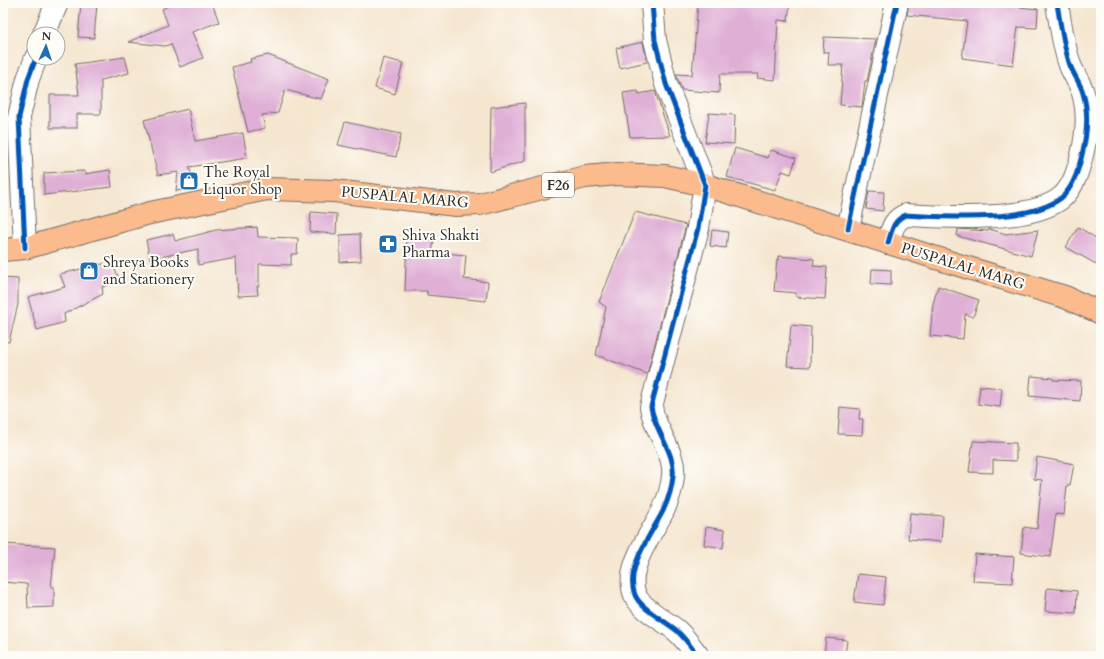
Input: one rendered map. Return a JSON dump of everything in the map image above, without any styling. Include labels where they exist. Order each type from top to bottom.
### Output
[{"type":"main road","name":"PUSPALAL MARG","points":[[3,250],[25,248],[150,213],[267,189],[334,191],[456,205],[480,204],[585,177],[618,174],[665,176],[705,185],[1065,297],[1101,313]]},
{"type":"street","points":[[47,26],[57,3]]},
{"type":"street","points":[[652,3],[655,40],[666,84],[705,185],[698,228],[651,407],[656,429],[669,451],[673,464],[672,484],[664,510],[639,556],[632,577],[635,596],[640,602],[677,631],[698,656]]},
{"type":"street","points":[[848,230],[897,3]]},
{"type":"street","points":[[888,243],[893,226],[898,218],[906,215],[1009,215],[1028,212],[1049,205],[1061,198],[1072,185],[1079,168],[1086,141],[1087,115],[1083,92],[1069,64],[1060,26],[1057,3]]},
{"type":"street","points":[[25,248],[19,117],[28,79],[33,66]]},
{"type":"building","points":[[81,3],[97,4],[94,38],[78,37]]},
{"type":"building","points":[[175,3],[212,3],[219,22],[192,32],[203,58],[180,67],[171,44],[165,46],[128,42],[168,25],[162,9]]},
{"type":"building","points":[[698,3],[790,3],[788,21],[778,20],[775,80],[757,78],[758,74],[720,74],[719,93],[682,90],[676,74],[692,75]]},
{"type":"building","points":[[909,3],[1000,3],[1000,5],[1038,9],[1037,28],[1018,27],[1013,65],[962,58],[967,21],[907,15]]},
{"type":"building","points":[[824,37],[876,39],[867,81],[865,81],[862,107],[840,105],[843,65],[828,65],[829,52],[823,52]]},
{"type":"building","points":[[643,42],[647,62],[620,68],[616,48]]},
{"type":"building","points":[[268,55],[329,79],[321,99],[285,90],[278,113],[262,115],[265,128],[248,132],[232,67],[251,62],[250,59]]},
{"type":"building","points":[[125,57],[129,73],[101,80],[101,114],[77,114],[77,128],[50,128],[50,95],[79,95],[75,64]]},
{"type":"building","points":[[383,58],[403,63],[395,94],[375,88]]},
{"type":"building","points":[[638,91],[639,94],[655,91],[670,136],[630,137],[623,93]]},
{"type":"building","points":[[525,103],[525,161],[490,172],[491,107]]},
{"type":"building","points":[[188,109],[195,141],[243,133],[247,158],[189,167],[196,188],[176,191],[178,172],[158,175],[144,120]]},
{"type":"building","points":[[709,113],[735,115],[734,144],[705,142]]},
{"type":"building","points":[[345,122],[401,134],[396,157],[338,145]]},
{"type":"building","points":[[735,148],[768,158],[771,150],[796,158],[791,174],[782,171],[775,190],[727,177]]},
{"type":"building","points":[[110,170],[112,187],[44,195],[44,173],[84,171],[85,174]]},
{"type":"building","points":[[869,191],[884,192],[883,211],[866,209]]},
{"type":"building","points":[[311,212],[337,214],[336,234],[310,232]]},
{"type":"building","points":[[635,212],[686,225],[647,374],[596,355],[606,307],[599,302]]},
{"type":"building","points":[[257,227],[258,237],[298,238],[297,254],[291,254],[291,265],[259,264],[259,286],[257,286],[258,295],[238,296],[236,258],[198,265],[198,249],[150,259],[146,240],[173,234],[175,241],[216,230]]},
{"type":"building","points":[[1078,227],[1101,241],[1101,267],[1066,247]]},
{"type":"building","points":[[958,229],[988,231],[989,229],[1006,234],[1038,230],[1031,256],[957,236]]},
{"type":"building","points":[[712,230],[728,232],[726,248],[710,246]]},
{"type":"building","points":[[360,234],[361,261],[340,262],[340,235]]},
{"type":"building","points":[[407,237],[434,240],[432,252],[466,255],[464,279],[488,282],[486,301],[427,295],[427,291],[405,291]]},
{"type":"building","points":[[778,256],[814,259],[813,266],[827,267],[825,299],[796,297],[796,293],[774,291]]},
{"type":"building","points":[[111,262],[120,280],[102,287],[103,294],[64,314],[65,322],[37,330],[28,297],[65,287],[60,274]]},
{"type":"building","points":[[872,269],[891,270],[891,285],[871,284]]},
{"type":"building","points":[[3,278],[18,279],[18,304],[9,342],[3,341]]},
{"type":"building","points":[[938,286],[979,300],[973,317],[965,314],[963,339],[930,336],[933,304]]},
{"type":"building","points":[[791,325],[811,327],[810,367],[787,366]]},
{"type":"building","points":[[1031,376],[1053,378],[1053,380],[1081,381],[1080,401],[1029,396]]},
{"type":"building","points":[[980,386],[1002,388],[1000,407],[978,404]]},
{"type":"building","points":[[840,407],[860,409],[859,419],[863,419],[862,435],[838,434]]},
{"type":"building","points":[[973,441],[1016,443],[1016,461],[993,460],[993,473],[969,472]]},
{"type":"building","points":[[1037,457],[1074,464],[1070,485],[1067,485],[1064,515],[1056,514],[1050,557],[1021,553],[1024,527],[1037,529],[1042,480],[1034,479]]},
{"type":"building","points":[[910,513],[943,516],[941,542],[908,539]]},
{"type":"building","points":[[706,527],[725,530],[723,548],[704,545]]},
{"type":"building","points":[[3,544],[55,547],[51,587],[54,587],[54,607],[28,608],[27,584],[3,582]]},
{"type":"building","points":[[975,554],[1014,557],[1012,583],[973,581]]},
{"type":"building","points":[[858,574],[886,577],[883,605],[854,602]]},
{"type":"building","points":[[1047,588],[1077,591],[1076,613],[1045,611]]},
{"type":"building","points":[[826,638],[847,640],[845,656],[824,656]]},
{"type":"cycle path","points":[[652,3],[655,40],[666,84],[705,185],[698,228],[651,407],[653,416],[671,459],[673,467],[672,485],[663,511],[646,540],[636,563],[633,574],[633,585],[635,595],[642,605],[676,630],[698,656]]},
{"type":"cycle path","points":[[848,229],[897,3]]},
{"type":"cycle path","points":[[888,243],[896,223],[906,215],[943,217],[986,217],[1008,215],[1047,206],[1061,198],[1069,189],[1077,173],[1082,155],[1087,116],[1083,93],[1070,66],[1067,55],[1057,3]]},
{"type":"cycle path","points":[[25,248],[19,117],[28,79],[33,66]]},
{"type":"place","name":"The Royal Liquor Shop","points":[[189,181]]},
{"type":"place","name":"Shiva Shakti Pharma","points":[[388,244]]},
{"type":"place","name":"Shreya Books and Stationery","points":[[89,271]]}]
